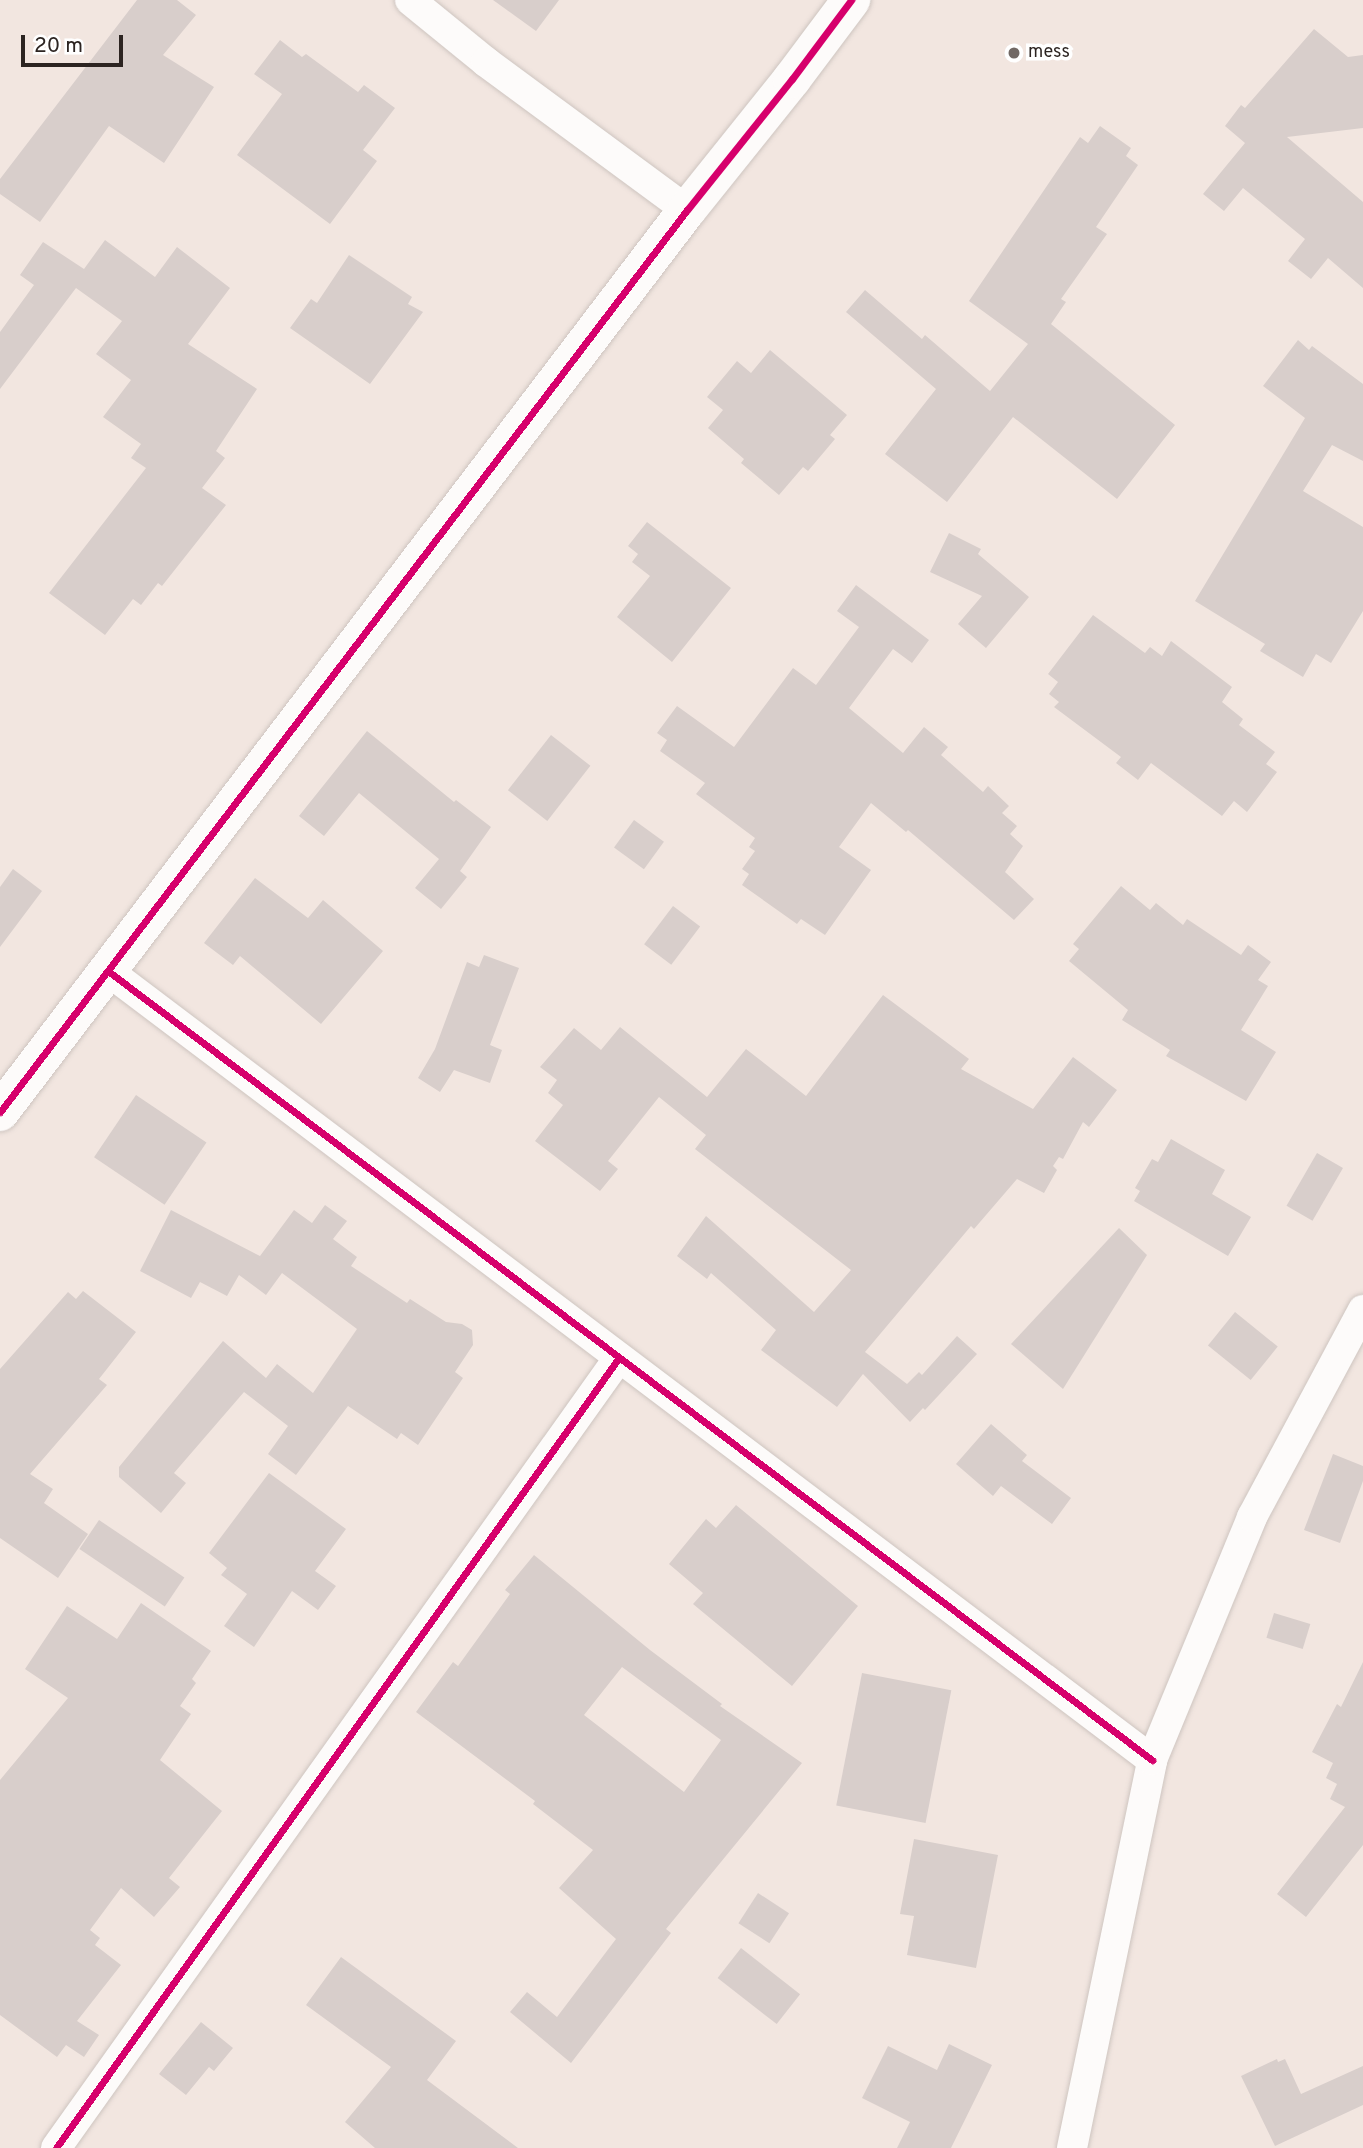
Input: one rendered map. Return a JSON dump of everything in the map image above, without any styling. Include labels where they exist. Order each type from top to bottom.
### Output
[{"type":"street","points":[[410,0],[486,62],[687,210]]},
{"type":"street","points":[[0,1112],[687,210],[792,79],[851,0]]},
{"type":"street","points":[[108,971],[1152,1760]]},
{"type":"street","points":[[1072,2148],[1152,1760],[1252,1517],[1363,1311]]},
{"type":"street","points":[[56,2148],[618,1359]]},
{"type":"building","points":[[137,0],[177,0],[196,15],[163,55],[214,87],[164,163],[109,126],[40,222],[0,194],[0,179]]},
{"type":"building","points":[[493,0],[559,0],[536,31]]},
{"type":"building","points":[[1314,29],[1348,57],[1363,55],[1363,128],[1287,137],[1363,202],[1363,288],[1328,258],[1311,279],[1288,261],[1305,239],[1243,188],[1224,211],[1203,194],[1245,143],[1225,126],[1241,105],[1245,108]]},
{"type":"building","points":[[280,40],[302,57],[306,54],[358,92],[364,85],[395,108],[363,150],[377,161],[330,224],[237,155],[282,94],[254,74]]},
{"type":"building","points":[[1100,126],[1131,148],[1126,156],[1138,165],[1096,227],[1107,234],[1061,299],[1066,302],[1051,324],[1175,425],[1117,499],[1013,417],[947,502],[885,454],[936,389],[846,312],[865,290],[922,339],[925,335],[990,391],[1028,344],[969,301],[1080,137],[1088,143]]},
{"type":"building","points":[[105,240],[155,277],[177,247],[230,288],[188,344],[257,389],[216,451],[225,458],[202,488],[226,505],[162,586],[158,583],[141,605],[133,599],[105,635],[49,593],[146,468],[131,458],[141,444],[103,417],[131,380],[96,354],[122,321],[76,288],[0,389],[0,332],[34,285],[20,275],[43,242],[84,269]]},
{"type":"building","points":[[349,255],[412,297],[408,304],[423,312],[370,384],[290,328],[311,299],[317,303]]},
{"type":"building","points":[[1298,340],[1309,350],[1312,346],[1363,384],[1363,461],[1332,445],[1303,491],[1363,527],[1363,611],[1331,663],[1316,654],[1303,677],[1260,651],[1265,644],[1195,601],[1305,418],[1263,386]]},
{"type":"building","points":[[770,350],[847,415],[830,435],[835,439],[808,471],[803,467],[779,495],[741,463],[744,459],[708,428],[723,410],[707,397],[737,361],[751,373]]},
{"type":"building","points":[[647,522],[731,588],[672,662],[617,617],[650,576],[632,562],[638,554],[628,546]]},
{"type":"building","points":[[949,533],[981,549],[978,554],[1029,597],[986,648],[958,624],[982,596],[930,572]]},
{"type":"building","points":[[856,585],[929,640],[912,663],[893,649],[849,708],[903,753],[924,727],[948,747],[941,755],[983,792],[988,786],[1009,806],[1002,813],[1017,826],[1010,834],[1023,846],[1005,872],[1034,899],[1014,920],[908,830],[906,832],[871,803],[839,847],[871,870],[825,935],[801,919],[797,924],[742,885],[749,874],[742,869],[755,851],[749,847],[755,838],[696,794],[705,783],[660,751],[667,740],[657,733],[677,706],[734,747],[793,668],[816,685],[859,627],[837,611]]},
{"type":"building","points":[[1093,615],[1145,653],[1150,647],[1162,656],[1171,641],[1232,687],[1222,702],[1243,719],[1239,725],[1275,752],[1266,764],[1277,772],[1247,812],[1234,801],[1222,816],[1151,763],[1138,780],[1116,763],[1121,757],[1054,707],[1059,702],[1049,694],[1058,682],[1048,674]]},
{"type":"building","points":[[367,731],[454,802],[456,800],[491,827],[460,871],[467,877],[441,909],[415,888],[439,859],[359,793],[324,836],[299,816]]},
{"type":"building","points":[[551,735],[590,766],[547,821],[508,790]]},
{"type":"building","points":[[634,820],[664,842],[644,869],[614,848]]},
{"type":"building","points":[[13,869],[42,891],[0,947],[0,887]]},
{"type":"building","points":[[255,878],[308,918],[323,900],[383,951],[321,1024],[240,956],[233,965],[204,943]]},
{"type":"building","points":[[1121,886],[1150,910],[1156,903],[1183,925],[1187,919],[1241,955],[1248,945],[1271,962],[1258,980],[1268,986],[1241,1030],[1276,1052],[1246,1101],[1166,1056],[1170,1050],[1122,1020],[1128,1010],[1069,961],[1079,949],[1073,944]]},
{"type":"building","points":[[673,906],[700,926],[671,965],[644,944]]},
{"type":"building","points":[[484,955],[519,968],[490,1045],[502,1050],[490,1083],[454,1070],[440,1092],[418,1078],[435,1049],[467,962],[479,967]]},
{"type":"building","points":[[883,995],[969,1059],[961,1069],[1033,1109],[1073,1057],[1117,1090],[1089,1127],[1083,1122],[1063,1159],[1059,1157],[1053,1166],[1057,1170],[1044,1193],[1017,1179],[974,1229],[971,1226],[865,1352],[907,1384],[919,1372],[922,1375],[957,1336],[977,1354],[925,1410],[923,1408],[910,1422],[863,1374],[837,1407],[761,1350],[776,1330],[711,1273],[707,1279],[677,1256],[706,1216],[814,1312],[851,1270],[695,1149],[706,1135],[659,1097],[608,1161],[618,1169],[600,1191],[535,1141],[563,1105],[548,1093],[557,1080],[540,1067],[574,1028],[601,1050],[620,1027],[707,1097],[746,1049],[806,1096]]},
{"type":"building","points":[[136,1095],[206,1143],[165,1205],[94,1157]]},
{"type":"building","points":[[1171,1139],[1225,1170],[1212,1194],[1251,1217],[1228,1256],[1134,1201],[1140,1191],[1135,1188],[1152,1159],[1158,1162]]},
{"type":"building","points":[[1317,1153],[1343,1168],[1312,1221],[1286,1206]]},
{"type":"building","points":[[325,1205],[347,1221],[333,1239],[357,1257],[351,1266],[407,1303],[410,1299],[446,1322],[462,1324],[472,1330],[473,1345],[455,1372],[463,1378],[418,1445],[401,1433],[397,1439],[348,1406],[296,1475],[268,1454],[288,1426],[244,1392],[174,1473],[186,1483],[161,1513],[119,1477],[119,1467],[223,1341],[266,1378],[277,1364],[313,1393],[357,1329],[282,1273],[266,1295],[239,1275],[227,1296],[200,1282],[191,1298],[140,1271],[171,1210],[260,1256],[294,1210],[312,1223]]},
{"type":"building","points":[[1119,1228],[1147,1255],[1063,1389],[1011,1344]]},
{"type":"building","points":[[83,1291],[136,1332],[99,1379],[107,1385],[30,1474],[53,1489],[44,1503],[88,1534],[58,1578],[0,1538],[0,1369],[68,1292],[76,1299]]},
{"type":"building","points":[[1235,1312],[1278,1347],[1251,1380],[1208,1345]]},
{"type":"building","points":[[991,1424],[1027,1455],[1022,1461],[1071,1498],[1052,1524],[1001,1486],[993,1496],[956,1464]]},
{"type":"building","points":[[1333,1454],[1363,1466],[1363,1481],[1340,1543],[1304,1530]]},
{"type":"building","points":[[269,1473],[346,1529],[315,1571],[336,1586],[318,1610],[292,1591],[254,1647],[224,1626],[247,1594],[221,1575],[227,1568],[209,1553]]},
{"type":"building","points":[[736,1505],[858,1606],[792,1686],[693,1604],[703,1593],[669,1564],[706,1519],[716,1528]]},
{"type":"building","points":[[99,1520],[184,1578],[165,1607],[79,1549]]},
{"type":"building","points":[[534,1555],[650,1650],[722,1704],[720,1706],[802,1763],[666,1929],[671,1933],[571,2063],[510,2012],[527,1992],[557,2017],[616,1939],[559,1888],[593,1850],[533,1804],[535,1801],[416,1712],[453,1662],[458,1666],[510,1594],[505,1590]],"holes":[[[622,1667],[721,1740],[684,1792],[584,1715]]]},
{"type":"building","points":[[141,1603],[211,1651],[192,1679],[196,1683],[180,1706],[191,1714],[160,1760],[222,1811],[169,1878],[180,1887],[154,1917],[121,1888],[90,1930],[100,1938],[95,1945],[121,1965],[77,2021],[99,2035],[84,2057],[66,2045],[57,2057],[0,2015],[0,1780],[68,1698],[25,1669],[67,1606],[117,1639]]},
{"type":"building","points":[[1274,1613],[1310,1624],[1303,1649],[1266,1638]]},
{"type":"building","points":[[1363,1662],[1363,1845],[1306,1917],[1277,1894],[1345,1807],[1330,1799],[1337,1784],[1326,1778],[1333,1763],[1312,1752],[1337,1704],[1341,1707]]},
{"type":"building","points":[[862,1673],[951,1690],[926,1823],[836,1806]]},
{"type":"building","points":[[914,1839],[998,1855],[976,1968],[907,1955],[914,1916],[900,1914]]},
{"type":"building","points":[[758,1893],[789,1913],[769,1943],[738,1923]]},
{"type":"building","points":[[741,1948],[800,1994],[777,2024],[718,1978]]},
{"type":"building","points":[[341,1957],[456,2041],[427,2080],[518,2148],[375,2148],[345,2122],[391,2067],[306,2005]]},
{"type":"building","points":[[201,2022],[233,2048],[214,2071],[209,2067],[186,2095],[159,2074]]},
{"type":"building","points":[[949,2044],[992,2065],[951,2148],[897,2148],[910,2122],[862,2098],[888,2046],[937,2070]]},
{"type":"building","points":[[1277,2059],[1278,2062],[1285,2059],[1301,2094],[1363,2066],[1363,2105],[1275,2146],[1241,2076]]},
{"type":"cycle path","points":[[0,1112],[687,210],[792,79],[851,0]]},
{"type":"cycle path","points":[[108,971],[1152,1760]]},
{"type":"cycle path","points":[[56,2148],[618,1359]]},
{"type":"place","name":"mess","points":[[1014,53]]}]
